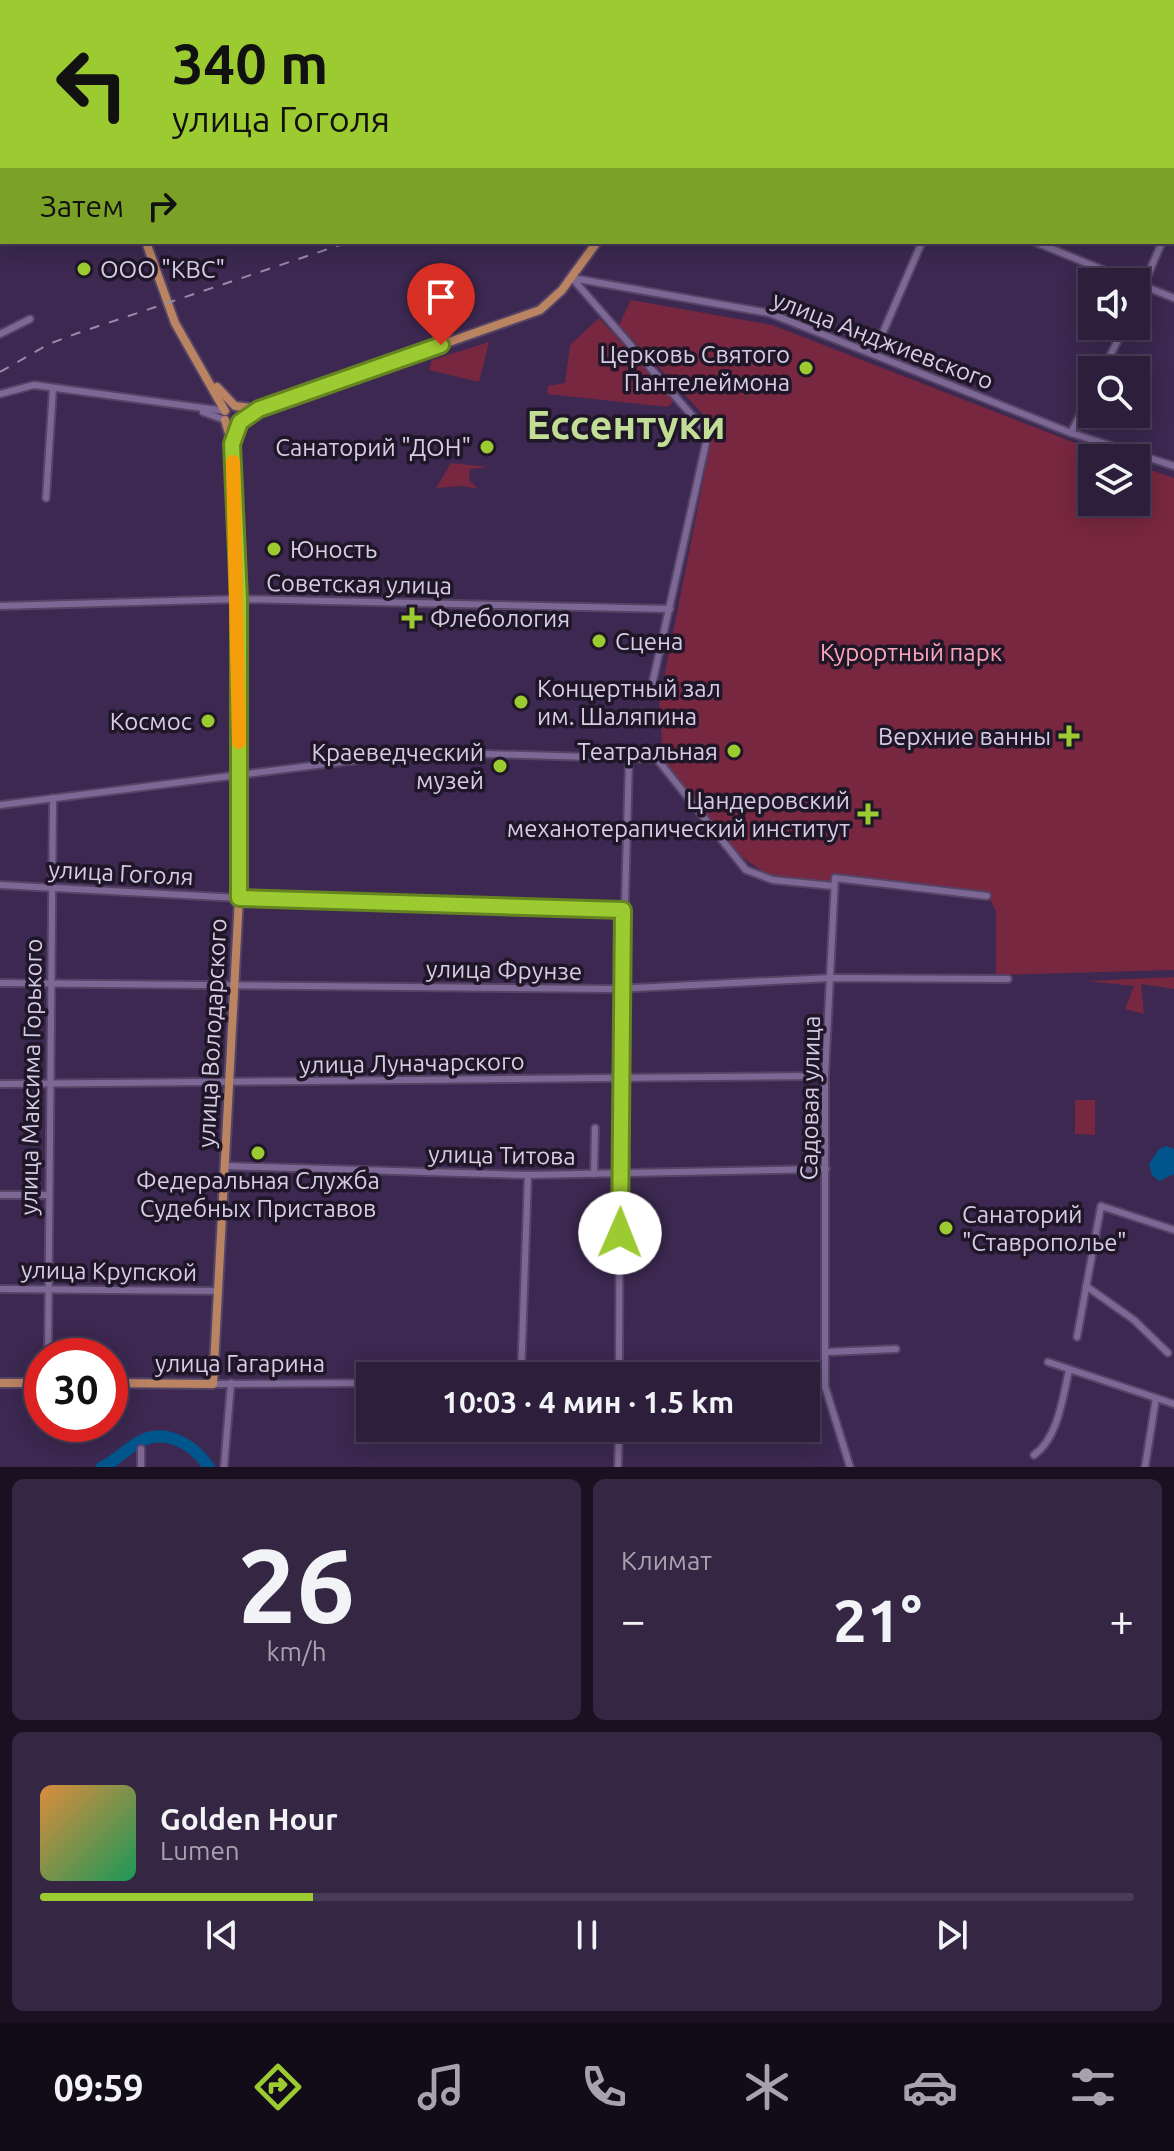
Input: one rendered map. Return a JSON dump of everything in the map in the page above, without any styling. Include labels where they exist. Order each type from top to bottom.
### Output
[{"type":"main road","points":[[147,244],[175,323],[208,378],[225,416],[232,444]]},
{"type":"main road","points":[[225,416],[232,425],[259,409],[529,315],[549,303],[572,278],[596,244]]},
{"type":"main road","points":[[208,378],[243,414],[232,444]]},
{"type":"main road","points":[[235,406],[259,409]]},
{"type":"main road","points":[[225,416],[235,406]]},
{"type":"main road","name":"улица Володарского","points":[[213,1384],[239,898],[239,599],[232,444]]},
{"type":"main road","points":[[0,1383],[24,1383]]},
{"type":"main road","name":"улица Гагарина","points":[[128,1383],[213,1384]]},
{"type":"street","points":[[874,353],[921,244]]},
{"type":"street","points":[[1040,244],[1100,268]]},
{"type":"street","points":[[1150,271],[1161,244]]},
{"type":"street","name":"улица Анджиевского","points":[[572,278],[769,313],[1071,433],[1174,466]]},
{"type":"street","points":[[572,278],[708,434],[652,685]]},
{"type":"street","points":[[1150,288],[1174,298]]},
{"type":"street","points":[[0,334],[30,319]]},
{"type":"street","points":[[0,394],[21,386],[53,388],[225,416]]},
{"type":"street","points":[[46,498],[53,388]]},
{"type":"street","points":[[1071,433],[1078,419]]},
{"type":"street","name":"Советская улица","points":[[0,606],[239,599],[670,609]]},
{"type":"street","points":[[0,805],[421,752],[657,759],[746,870],[773,880],[833,886],[835,878],[987,896]]},
{"type":"street","points":[[619,1362],[620,1079],[629,759]]},
{"type":"street","name":"улица Максима Горького","points":[[47,1338],[53,798]]},
{"type":"street","name":"улица Гоголя","points":[[0,885],[239,898],[623,910]]},
{"type":"street","name":"Садовая улица","points":[[833,886],[825,1076],[825,1386],[850,1467]]},
{"type":"street","name":"улица Фрунзе","points":[[0,983],[623,989],[830,978],[1008,979]]},
{"type":"street","name":"улица Луначарского","points":[[0,1084],[230,1085],[825,1076]]},
{"type":"street","points":[[594,1174],[595,1128]]},
{"type":"street","name":"улица Титова","points":[[226,1166],[528,1175],[826,1169]]},
{"type":"street","points":[[521,1362],[528,1175]]},
{"type":"street","points":[[0,1195],[48,1195]]},
{"type":"street","points":[[1077,1337],[1101,1206],[1174,1230]]},
{"type":"street","points":[[1086,1286],[1134,1320],[1168,1353]]},
{"type":"street","name":"улица Крупской","points":[[0,1289],[46,1287],[218,1291]]},
{"type":"street","points":[[827,1352],[896,1349]]},
{"type":"street","points":[[1048,1362],[1174,1404]]},
{"type":"street","points":[[1034,1455],[1042,1449],[1060,1412],[1069,1370]]},
{"type":"street","points":[[224,1467],[231,1383]]},
{"type":"street","name":"улица Гагарина","points":[[213,1384],[356,1383]]},
{"type":"street","points":[[820,1386],[825,1386]]},
{"type":"street","points":[[1145,1467],[1156,1398]]},
{"type":"street","points":[[618,1467],[619,1442]]},
{"type":"street","points":[[141,1449],[141,1467]]},
{"type":"green space","name":"Курортный парк","points":[[631,300],[772,325],[1078,444],[1078,516],[1150,516],[1150,470],[1174,478],[1174,970],[996,975],[996,912],[990,899],[775,877],[739,854],[708,822],[654,752],[662,741],[659,703],[714,426],[619,325]]},
{"type":"green space","points":[[599,318],[674,401],[668,407],[547,394],[548,386],[565,383],[570,345]]},
{"type":"green space","points":[[489,342],[479,382],[429,370],[432,360]]},
{"type":"green space","points":[[451,463],[489,467],[470,469],[469,480],[478,489],[463,486],[436,488]]},
{"type":"green space","points":[[1174,977],[1174,989],[1141,984],[1144,1014],[1125,1009],[1134,986],[1086,981]]},
{"type":"green space","points":[[1075,1100],[1095,1100],[1095,1135],[1075,1134]]},
{"type":"water","points":[[1166,1146],[1174,1149],[1174,1174],[1159,1181],[1152,1175],[1149,1164],[1159,1149]]},
{"type":"waterway","points":[[102,1467],[139,1442],[159,1436],[187,1445],[209,1467]]},
{"type":"railway","points":[[0,372],[49,344],[78,333],[343,244]]},
{"type":"slow traffic","points":[[233,462],[239,599],[239,742]]},
{"type":"place","name":"ООО \"КВС\"","points":[[84,269]]},
{"type":"place","name":"Церковь Святого Пантелеймона","points":[[806,368]]},
{"type":"place","name":"Санаторий \"ДОН\"","points":[[487,447]]},
{"type":"place","name":"Юность","points":[[274,549]]},
{"type":"place","name":"Флебология","points":[[412,618]]},
{"type":"place","name":"Сцена","points":[[599,641]]},
{"type":"place","name":"Концертный зал им. Шаляпина","points":[[521,702]]},
{"type":"place","name":"Космос","points":[[208,721]]},
{"type":"place","name":"Верхние ванны","points":[[1069,736]]},
{"type":"place","name":"Театральная","points":[[734,751]]},
{"type":"place","name":"Краеведческий музей","points":[[500,766]]},
{"type":"place","name":"Цандеровский механотерапический институт","points":[[868,814]]},
{"type":"place","name":"Федеральная Служба Судебных Приставов","points":[[258,1153]]},
{"type":"place","name":"Санаторий \"Ставрополье\"","points":[[946,1228]]},
{"type":"district","name":"Ессентуки","points":[[626,424]]},
{"type":"route","points":[[441,345],[259,409],[240,422],[232,444],[239,599],[239,898],[623,910],[620,1233]]}]
